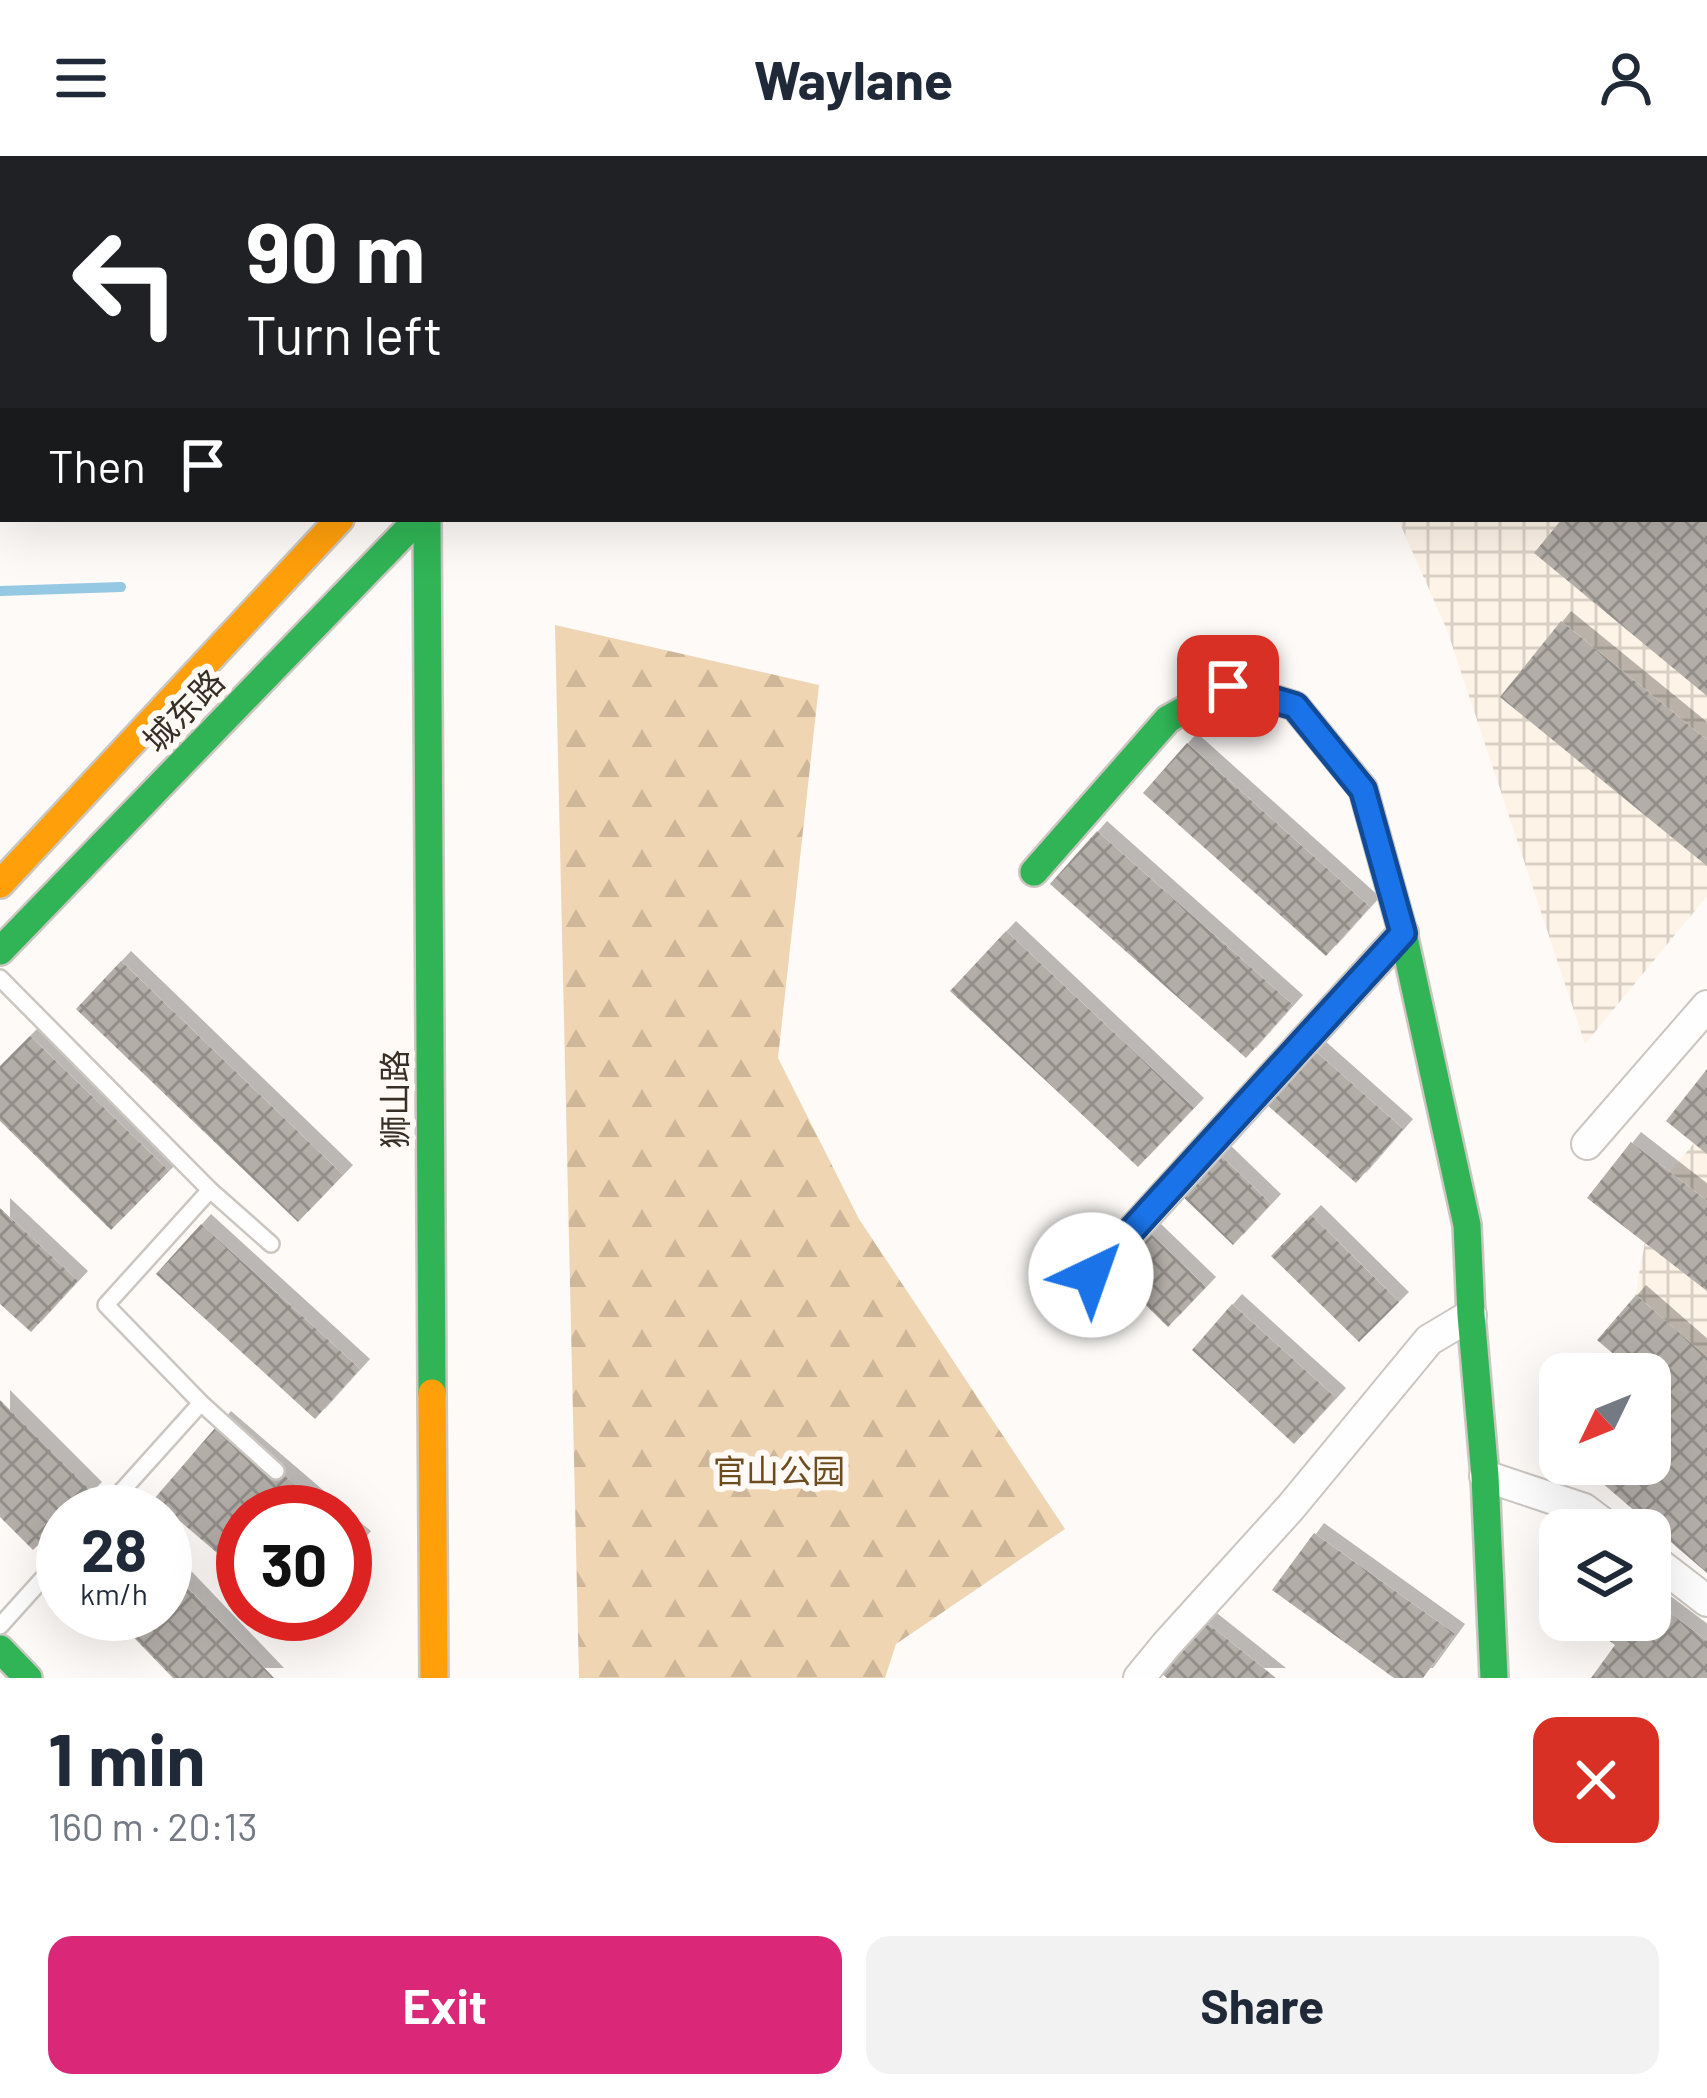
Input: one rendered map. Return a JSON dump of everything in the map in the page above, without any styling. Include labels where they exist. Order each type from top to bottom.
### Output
[{"type":"street","name":"城东路","points":[[0,884],[337,522]]},
{"type":"street","name":"城东路","points":[[0,952],[419,522]]},
{"type":"street","name":"狮山路","points":[[422,522],[434,1678]]},
{"type":"street","points":[[1034,872],[1168,719],[1228,686],[1295,706],[1363,790],[1403,933],[1467,1225],[1486,1476],[1494,1678]]},
{"type":"street","points":[[1091,1275],[1403,933]]},
{"type":"street","points":[[1586,1144],[1707,1006]]},
{"type":"street","points":[[1139,1678],[1291,1507],[1429,1340],[1471,1315]]},
{"type":"street","points":[[1486,1476],[1581,1509]]},
{"type":"street","points":[[1671,1573],[1707,1601]]},
{"type":"street","points":[[0,1649],[28,1678]]},
{"type":"lane","points":[[0,978],[210,1190],[272,1244]]},
{"type":"lane","points":[[210,1190],[106,1305],[201,1403],[276,1471]]},
{"type":"lane","points":[[127,1485],[201,1403]]},
{"type":"lane","points":[[0,1626],[36,1586]]},
{"type":"shaded area","points":[[1399,522],[1707,522],[1707,896],[1585,1044],[1447,630]]},
{"type":"shaded area","points":[[1707,1127],[1707,1510],[1671,1481],[1671,1353],[1625,1353],[1654,1192]]},
{"type":"green space","name":"官山公园","points":[[555,625],[819,685],[778,1058],[859,1219],[1065,1529],[896,1644],[885,1678],[579,1678]]},
{"type":"building","points":[[1560,522],[1707,522],[1707,696],[1534,553]]},
{"type":"building","points":[[1561,621],[1707,740],[1707,866],[1500,697]]},
{"type":"building","points":[[1187,743],[1370,907],[1326,956],[1143,793]]},
{"type":"building","points":[[1097,831],[1293,1005],[1246,1058],[1050,884]]},
{"type":"building","points":[[1006,931],[1194,1108],[1138,1167],[950,991]]},
{"type":"building","points":[[121,961],[343,1175],[298,1222],[76,1009]]},
{"type":"building","points":[[30,1036],[169,1171],[111,1230],[0,1121],[0,1066]]},
{"type":"building","points":[[1314,1050],[1403,1129],[1356,1183],[1266,1104]]},
{"type":"building","points":[[1707,1069],[1707,1154],[1666,1121]]},
{"type":"building","points":[[1631,1142],[1707,1201],[1707,1291],[1587,1198]]},
{"type":"building","points":[[1219,1154],[1271,1204],[1233,1245],[1180,1194]]},
{"type":"building","points":[[0,1208],[78,1281],[31,1332],[0,1304]]},
{"type":"building","points":[[1311,1215],[1399,1302],[1359,1342],[1271,1256]]},
{"type":"building","points":[[201,1224],[360,1369],[315,1419],[156,1274]]},
{"type":"building","points":[[1149,1232],[1206,1287],[1168,1327],[1111,1271]]},
{"type":"building","points":[[1636,1295],[1707,1357],[1707,1573],[1671,1542],[1671,1509],[1632,1509],[1604,1485],[1671,1485],[1671,1353],[1612,1353],[1597,1340]]},
{"type":"building","points":[[1232,1304],[1336,1398],[1294,1444],[1192,1350]]},
{"type":"building","points":[[0,1400],[85,1485],[36,1485],[33,1550],[0,1517]]},
{"type":"building","points":[[221,1421],[296,1485],[216,1485],[216,1552],[192,1531],[192,1485],[166,1485]]},
{"type":"building","points":[[1314,1533],[1455,1634],[1423,1678],[1394,1678],[1272,1590]]},
{"type":"building","points":[[192,1592],[216,1617],[216,1641],[239,1641],[274,1678],[173,1678],[137,1641],[192,1641]]},
{"type":"building","points":[[1671,1614],[1707,1641],[1707,1678],[1591,1678],[1615,1645],[1610,1641],[1671,1641]]},
{"type":"building","points":[[1203,1620],[1276,1678],[1167,1678],[1161,1673]]},
{"type":"waterway","points":[[0,591],[121,587]]},
{"type":"traffic: fast","points":[[0,951],[415,522]]},
{"type":"traffic: fast","points":[[427,522],[432,1393]]},
{"type":"traffic: fast","points":[[1034,872],[1168,719],[1228,686],[1295,706],[1363,789],[1403,933],[1467,1225],[1494,1678]]},
{"type":"traffic: fast","points":[[0,1649],[28,1678]]},
{"type":"traffic: slow","points":[[0,884],[337,522]]},
{"type":"traffic: slow","points":[[432,1393],[434,1678]]},
{"type":"route","points":[[1091,1275],[1403,933],[1363,790],[1295,706],[1228,686]]}]
